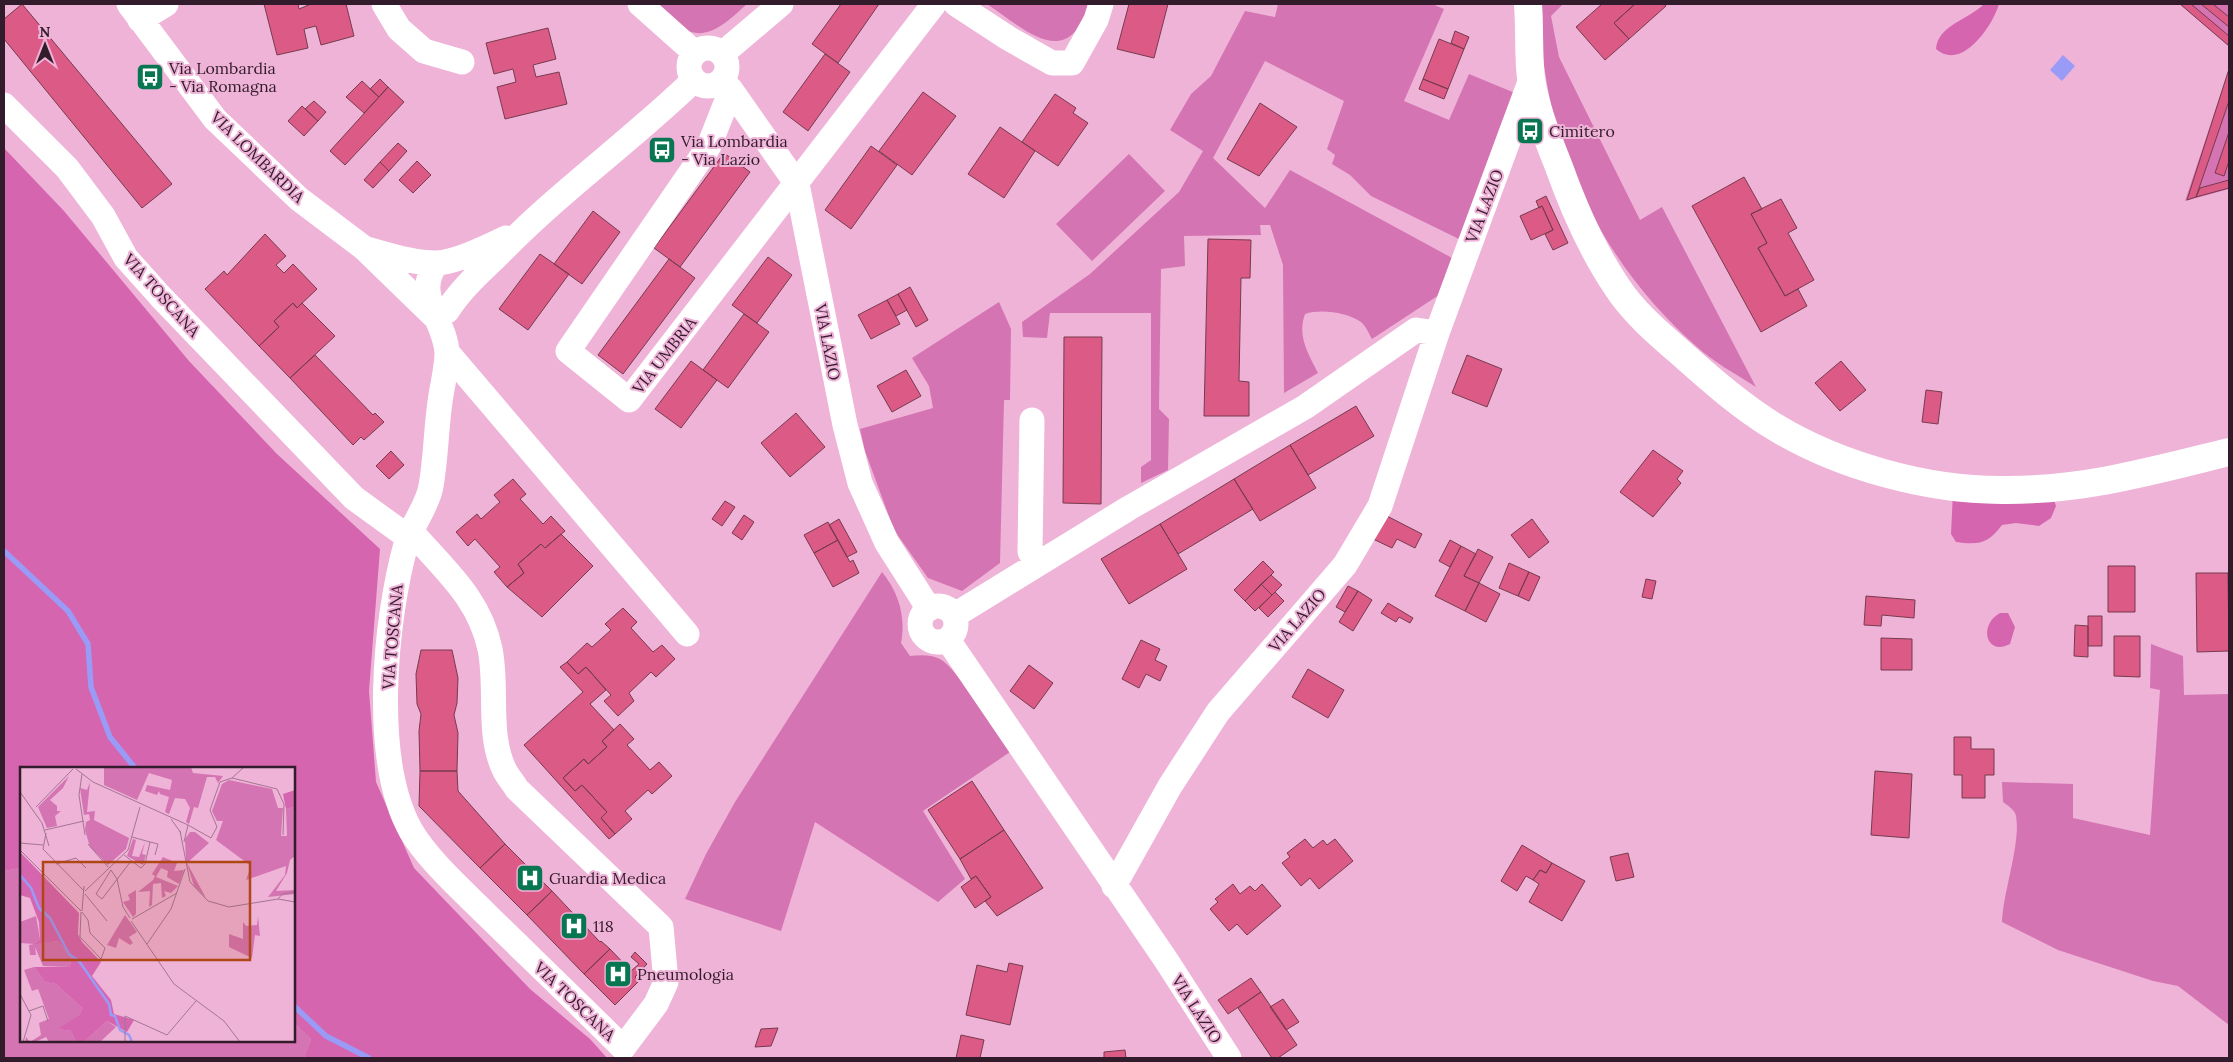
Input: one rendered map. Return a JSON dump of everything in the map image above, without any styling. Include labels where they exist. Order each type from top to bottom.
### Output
[{"type":"main road","points":[[1528,4],[1531,79],[1546,135],[1576,214],[1617,288],[1659,334],[1698,369],[1776,427],[1830,454],[1885,473],[1943,486],[2000,490],[2054,488],[2106,482],[2229,452]]},
{"type":"street","points":[[135,12],[166,4]]},
{"type":"street","points":[[384,4],[399,29],[424,52],[462,62]]},
{"type":"street","points":[[640,4],[695,53]]},
{"type":"street","points":[[722,54],[781,4]]},
{"type":"street","name":"VIA UMBRIA","points":[[727,85],[709,146],[568,351],[629,400],[934,4]]},
{"type":"street","points":[[956,4],[1008,38],[1052,63],[1072,63],[1096,20],[1100,4]]},
{"type":"street","name":"VIA LOMBARDIA","points":[[135,12],[215,119],[299,199],[364,248],[441,318],[463,288],[519,232],[656,117],[694,80]]},
{"type":"street","points":[[709,48],[722,54],[727,67],[727,85],[708,86],[694,80],[689,66],[695,53],[709,48]]},
{"type":"street","name":"VIA LAZIO","points":[[1114,886],[1170,786],[1218,712],[1345,565],[1380,506],[1437,333],[1531,79]]},
{"type":"street","name":"VIA LAZIO","points":[[727,85],[796,184],[845,425],[860,483],[887,543],[929,608]]},
{"type":"street","name":"VIA TOSCANA","points":[[4,105],[67,168],[103,216],[126,258],[161,297],[354,498],[410,536],[470,597],[490,649],[498,751],[504,770],[517,789],[660,927],[666,982],[656,1004],[623,1048],[446,874],[412,832],[400,806],[389,759],[387,694],[389,644],[395,596],[410,536],[431,488],[447,352],[441,318],[428,284],[430,272],[437,263]]},
{"type":"street","name":"VIA LOMBARDIA","points":[[364,248],[402,258],[437,263],[486,248],[519,232]]},
{"type":"street","points":[[955,615],[1038,563],[1304,407],[1416,330],[1437,333]]},
{"type":"street","name":"VIA TOSCANA","points":[[447,352],[687,634]]},
{"type":"street","points":[[1032,420],[1030,552],[1038,563]]},
{"type":"street","points":[[935,606],[946,608],[955,615],[955,632],[948,640],[942,643],[915,639],[920,622],[929,608],[935,606]]},
{"type":"street","name":"VIA LAZIO","points":[[948,640],[1166,960],[1229,1058]]},
{"type":"shaded area","points":[[657,4],[747,4],[718,28],[701,33],[692,32],[679,26]]},
{"type":"shaded area","points":[[987,4],[1088,4],[1080,25],[1069,37],[1057,41],[1044,39],[1030,33]]},
{"type":"shaded area","points":[[1278,4],[1432,4],[1444,9],[1404,101],[1449,120],[1469,74],[1515,93],[1461,240],[1371,196],[1350,175],[1332,164],[1335,155],[1327,149],[1344,101],[1265,61],[1213,158],[1265,208],[1290,170],[1454,259],[1439,295],[1372,339],[1361,322],[1348,316],[1326,312],[1305,314],[1302,330],[1303,337],[1307,351],[1318,373],[1284,393],[1283,265],[1270,225],[1260,225],[1261,235],[1184,236],[1185,266],[1161,269],[1159,409],[1169,419],[1168,470],[1141,483],[1141,467],[1151,460],[1151,313],[1050,313],[1047,338],[1023,337],[1022,322],[1090,274],[1179,192],[1203,151],[1170,130],[1191,94],[1211,76],[1245,11],[1275,17]]},
{"type":"shaded area","points":[[1536,4],[1563,4],[1551,16],[1559,57],[1640,220],[1662,207],[1756,387],[1710,357],[1675,327],[1638,284],[1605,237],[1578,187],[1555,123],[1547,83]]},
{"type":"shaded area","points":[[1984,4],[1999,4],[1990,23],[1975,43],[1956,55],[1946,55],[1936,49],[1942,34],[1948,28]]},
{"type":"shaded area","points":[[2180,4],[2229,4],[2229,46]]},
{"type":"shaded area","points":[[2229,69],[2229,189],[2185,201]]},
{"type":"shaded area","points":[[4,148],[64,211],[189,361],[277,454],[380,549],[369,691],[376,782],[414,868],[530,989],[590,1039],[607,1058],[304,1058],[311,1039],[295,1024],[295,767],[20,767],[20,868],[4,871]]},
{"type":"shaded area","points":[[1129,154],[1165,191],[1092,261],[1056,224]]},
{"type":"shaded area","points":[[999,302],[1011,329],[1010,400],[1004,400],[1000,563],[962,591],[928,578],[894,530],[865,451],[860,429],[933,408],[929,386],[912,358]]},
{"type":"shaded area","points":[[1953,492],[2052,494],[2056,506],[2051,518],[2039,526],[2016,523],[2002,525],[1992,536],[1982,542],[1956,542],[1951,534]]},
{"type":"shaded area","points":[[882,572],[893,588],[900,606],[903,624],[901,643],[910,656],[932,656],[948,665],[957,675],[1010,752],[923,811],[965,879],[938,902],[815,822],[781,931],[685,899],[706,854],[735,802]]},
{"type":"shaded area","points":[[2000,613],[2008,613],[2015,627],[2010,644],[2002,647],[1990,643],[1987,632],[1993,618]]},
{"type":"shaded area","points":[[2151,644],[2183,656],[2184,695],[2229,694],[2229,1025],[2178,986],[2153,981],[2058,950],[2002,922],[2017,827],[2015,814],[2003,802],[2002,782],[2073,784],[2073,818],[2150,835],[2160,690],[2150,688]]},
{"type":"shaded area","points":[[20,868],[20,1042],[295,1042],[295,1024],[311,1039],[304,1058],[4,1058],[4,871]]},
{"type":"water","points":[[2063,55],[2075,66],[2062,81],[2050,70]]},
{"type":"building","points":[[22,4],[172,184],[142,208],[4,39],[4,19]]},
{"type":"building","points":[[264,4],[298,4],[299,9],[311,4],[346,4],[354,36],[321,45],[316,26],[304,29],[308,48],[277,55]]},
{"type":"building","points":[[841,4],[879,4],[838,63],[812,44]]},
{"type":"building","points":[[1129,4],[1168,4],[1154,58],[1117,49]]},
{"type":"building","points":[[1602,4],[1635,4],[1614,23],[1629,39],[1605,60],[1576,27]]},
{"type":"building","points":[[1635,4],[1665,4],[1666,6],[1629,39],[1614,23]]},
{"type":"building","points":[[2180,4],[2191,4],[2229,36],[2229,46]]},
{"type":"building","points":[[2201,4],[2213,4],[2229,17],[2229,27]]},
{"type":"building","points":[[548,28],[556,59],[533,65],[536,77],[559,72],[567,104],[505,119],[497,87],[516,82],[513,69],[494,74],[486,43]]},
{"type":"building","points":[[1455,31],[1469,37],[1464,49],[1451,43]]},
{"type":"building","points":[[1439,39],[1464,49],[1448,89],[1423,79]]},
{"type":"building","points":[[825,54],[850,72],[808,131],[783,112]]},
{"type":"building","points":[[2229,69],[2229,101],[2196,197],[2187,200]]},
{"type":"building","points":[[380,79],[388,87],[379,97],[370,89]]},
{"type":"building","points":[[1423,79],[1448,89],[1444,99],[1419,89]]},
{"type":"building","points":[[362,81],[379,97],[364,113],[346,97]]},
{"type":"building","points":[[388,87],[404,102],[345,165],[330,151]]},
{"type":"building","points":[[923,92],[956,116],[912,175],[879,151]]},
{"type":"building","points":[[1055,94],[1076,108],[1073,113],[1088,123],[1058,166],[1022,142]]},
{"type":"building","points":[[314,101],[326,112],[318,121],[305,109]]},
{"type":"building","points":[[1260,103],[1297,127],[1259,176],[1227,159]]},
{"type":"building","points":[[302,106],[318,121],[304,136],[288,121]]},
{"type":"building","points":[[1000,127],[1035,151],[1004,198],[968,174]]},
{"type":"building","points":[[2229,132],[2229,161],[2224,176],[2215,173]]},
{"type":"building","points":[[398,143],[407,151],[389,171],[380,162]]},
{"type":"building","points":[[871,146],[897,165],[851,229],[825,210]]},
{"type":"building","points":[[724,153],[750,172],[680,267],[654,248]]},
{"type":"building","points":[[417,161],[431,175],[413,193],[399,180]]},
{"type":"building","points":[[380,162],[389,171],[373,188],[364,180]]},
{"type":"building","points":[[1744,177],[1762,209],[1751,214],[1767,243],[1758,248],[1785,296],[1798,289],[1807,306],[1761,332],[1692,206]]},
{"type":"building","points":[[2229,180],[2229,188],[2196,197],[2200,188]]},
{"type":"building","points":[[1546,196],[1568,243],[1553,250],[1545,234],[1553,230],[1542,206],[1539,208],[1536,201]]},
{"type":"building","points":[[1781,199],[1797,228],[1788,233],[1814,280],[1785,296],[1758,248],[1767,243],[1751,214]]},
{"type":"building","points":[[1542,206],[1553,230],[1531,240],[1520,216]]},
{"type":"building","points":[[593,211],[620,232],[582,284],[554,264]]},
{"type":"building","points":[[265,234],[286,256],[276,265],[284,273],[293,264],[317,289],[297,308],[293,303],[274,321],[279,327],[259,346],[205,289],[224,271],[227,275]]},
{"type":"building","points":[[1208,239],[1251,240],[1250,278],[1241,278],[1239,381],[1249,382],[1249,416],[1204,416]]},
{"type":"building","points":[[540,254],[569,274],[528,330],[499,309]]},
{"type":"building","points":[[768,257],[792,275],[757,323],[732,305]]},
{"type":"building","points":[[669,259],[695,278],[623,374],[598,355]]},
{"type":"building","points":[[910,287],[928,320],[916,327],[898,294]]},
{"type":"building","points":[[898,294],[907,310],[896,316],[887,300]]},
{"type":"building","points":[[887,300],[900,324],[871,339],[858,315]]},
{"type":"building","points":[[293,303],[297,308],[302,303],[335,336],[290,378],[259,346],[279,327],[274,321]]},
{"type":"building","points":[[744,314],[769,332],[728,388],[703,370]]},
{"type":"building","points":[[1064,337],[1102,337],[1101,504],[1063,503]]},
{"type":"building","points":[[315,355],[373,415],[375,413],[384,422],[364,440],[361,437],[353,445],[290,378]]},
{"type":"building","points":[[1467,355],[1502,369],[1487,407],[1452,393]]},
{"type":"building","points":[[691,361],[717,380],[681,428],[655,409]]},
{"type":"building","points":[[1841,361],[1866,390],[1840,411],[1815,383]]},
{"type":"building","points":[[906,370],[921,396],[892,412],[877,386]]},
{"type":"building","points":[[1926,390],[1942,392],[1938,424],[1922,422]]},
{"type":"building","points":[[1356,406],[1374,436],[1308,475],[1290,445]]},
{"type":"building","points":[[796,413],[825,447],[790,477],[761,443]]},
{"type":"building","points":[[1290,445],[1316,488],[1260,521],[1234,479]]},
{"type":"building","points":[[1653,450],[1683,471],[1677,479],[1681,483],[1653,517],[1620,492]]},
{"type":"building","points":[[391,451],[404,465],[389,479],[376,466]]},
{"type":"building","points":[[513,479],[526,494],[520,499],[543,524],[551,516],[565,531],[545,548],[541,544],[518,564],[524,573],[507,587],[494,572],[500,567],[475,539],[468,546],[456,532],[477,514],[481,519],[500,502],[494,495]]},
{"type":"building","points":[[1234,479],[1253,509],[1178,554],[1160,524]]},
{"type":"building","points":[[725,501],[735,507],[722,526],[712,519]]},
{"type":"building","points":[[744,515],[754,522],[742,540],[732,533]]},
{"type":"building","points":[[1385,515],[1422,534],[1415,548],[1397,539],[1392,548],[1373,539]]},
{"type":"building","points":[[839,519],[857,552],[847,557],[829,525]]},
{"type":"building","points":[[1532,519],[1549,542],[1529,558],[1511,535]]},
{"type":"building","points":[[828,522],[838,540],[814,553],[804,535]]},
{"type":"building","points":[[1160,524],[1187,569],[1129,604],[1101,559]]},
{"type":"building","points":[[561,534],[593,566],[542,617],[507,587],[524,573],[518,564],[541,544],[545,548]]},
{"type":"building","points":[[838,540],[850,562],[853,560],[859,573],[833,587],[814,553]]},
{"type":"building","points":[[1450,540],[1461,546],[1450,567],[1439,561]]},
{"type":"building","points":[[1461,546],[1476,554],[1464,576],[1479,583],[1465,611],[1435,596]]},
{"type":"building","points":[[1478,549],[1493,557],[1479,583],[1464,576]]},
{"type":"building","points":[[1263,561],[1274,572],[1245,601],[1234,590]]},
{"type":"building","points":[[1509,563],[1529,572],[1518,596],[1499,588]]},
{"type":"building","points":[[2108,566],[2135,566],[2135,612],[2108,612]]},
{"type":"building","points":[[1529,572],[1540,577],[1529,601],[1518,596]]},
{"type":"building","points":[[2196,573],[2228,573],[2229,651],[2197,652]]},
{"type":"building","points":[[1271,575],[1282,585],[1272,595],[1261,584]]},
{"type":"building","points":[[1646,579],[1656,581],[1652,599],[1642,597]]},
{"type":"building","points":[[1479,583],[1500,594],[1486,622],[1465,611]]},
{"type":"building","points":[[1261,584],[1272,595],[1255,611],[1245,601]]},
{"type":"building","points":[[1348,586],[1358,591],[1345,612],[1336,607]]},
{"type":"building","points":[[1358,591],[1372,600],[1353,631],[1339,622]]},
{"type":"building","points":[[1275,592],[1284,601],[1268,617],[1259,608]]},
{"type":"building","points":[[1866,596],[1915,600],[1914,618],[1882,615],[1881,626],[1864,625]]},
{"type":"building","points":[[1388,603],[1413,618],[1410,623],[1399,617],[1396,622],[1381,613]]},
{"type":"building","points":[[623,608],[637,622],[631,628],[653,652],[662,645],[675,659],[656,677],[651,672],[629,693],[634,701],[618,716],[604,701],[611,695],[586,667],[578,674],[567,662],[587,643],[592,647],[611,630],[605,624]]},
{"type":"building","points":[[2088,616],[2102,616],[2102,646],[2088,646]]},
{"type":"building","points":[[2075,625],[2088,626],[2088,657],[2074,656]]},
{"type":"building","points":[[2114,636],[2140,636],[2140,677],[2114,676]]},
{"type":"building","points":[[1881,638],[1912,639],[1912,670],[1881,670]]},
{"type":"building","points":[[1141,640],[1160,649],[1155,660],[1167,666],[1160,681],[1146,674],[1139,688],[1122,679]]},
{"type":"building","points":[[421,650],[452,650],[458,678],[457,703],[454,715],[458,733],[457,771],[420,771],[419,731],[421,714],[417,704],[416,674]]},
{"type":"building","points":[[567,662],[578,674],[586,667],[606,690],[590,704],[614,730],[602,741],[607,747],[588,764],[584,759],[563,778],[575,791],[582,785],[607,812],[601,818],[615,834],[609,839],[524,745],[583,692],[560,667]]},
{"type":"building","points":[[1029,665],[1053,683],[1034,709],[1010,691]]},
{"type":"building","points":[[1308,669],[1344,690],[1328,718],[1292,697]]},
{"type":"building","points":[[620,724],[634,739],[627,745],[650,770],[659,762],[672,776],[652,794],[648,790],[625,811],[632,819],[615,834],[601,818],[607,812],[582,785],[575,791],[563,778],[584,759],[588,764],[607,747],[602,741]]},
{"type":"building","points":[[1954,737],[1971,737],[1971,749],[1994,749],[1994,775],[1985,775],[1985,798],[1962,798],[1962,775],[1954,775]]},
{"type":"building","points":[[420,771],[457,771],[458,791],[505,844],[480,868],[419,806]]},
{"type":"building","points":[[1875,771],[1912,774],[1909,838],[1871,835]]},
{"type":"building","points":[[972,781],[1004,830],[960,859],[928,810]]},
{"type":"building","points":[[1004,830],[1043,888],[997,916],[985,901],[991,897],[976,876],[971,879],[960,859]]},
{"type":"building","points":[[1305,839],[1313,848],[1323,840],[1327,845],[1335,839],[1353,861],[1319,889],[1310,878],[1301,886],[1282,863],[1290,857],[1287,853]]},
{"type":"building","points":[[505,844],[552,891],[527,915],[480,868]]},
{"type":"building","points":[[1522,845],[1552,863],[1546,873],[1540,870],[1533,880],[1526,876],[1517,891],[1501,881]]},
{"type":"building","points":[[1628,853],[1634,877],[1616,881],[1610,857]]},
{"type":"building","points":[[1552,863],[1585,881],[1562,921],[1529,902],[1539,884],[1533,880],[1540,870],[1546,873]]},
{"type":"building","points":[[976,876],[991,897],[975,908],[961,887]]},
{"type":"building","points":[[1233,884],[1240,894],[1250,886],[1255,891],[1262,884],[1281,906],[1247,935],[1237,924],[1229,931],[1210,909],[1218,902],[1215,899]]},
{"type":"building","points":[[552,891],[600,942],[610,949],[584,974],[527,915]]},
{"type":"building","points":[[610,949],[631,971],[639,964],[631,957],[635,952],[647,964],[635,977],[639,981],[615,1005],[584,974]]},
{"type":"building","points":[[1009,963],[1023,966],[1010,1025],[966,1015],[977,965],[1007,972]]},
{"type":"building","points":[[1251,978],[1261,992],[1228,1014],[1218,1000]]},
{"type":"building","points":[[1261,992],[1297,1045],[1278,1058],[1272,1058],[1238,1008]]},
{"type":"building","points":[[1283,999],[1299,1022],[1286,1030],[1270,1007]]},
{"type":"building","points":[[778,1028],[771,1046],[755,1047],[761,1029]]},
{"type":"building","points":[[961,1035],[984,1040],[980,1058],[956,1058]]},
{"type":"building","points":[[1125,1050],[1126,1058],[1104,1058],[1104,1052]]},
{"type":"waterway","points":[[4,551],[68,611],[88,644],[91,687],[110,737],[134,767]]},
{"type":"waterway","points":[[295,1007],[326,1036],[369,1058]]},
{"type":"place","name":"Via Lombardia - Via Romagna","points":[[150,77]]},
{"type":"place","name":"Cimitero","points":[[1530,131]]},
{"type":"place","name":"Via Lombardia - Via Lazio","points":[[662,150]]},
{"type":"place","name":"Guardia Medica","points":[[530,878]]},
{"type":"place","name":"118","points":[[574,926]]},
{"type":"place","name":"Pneumologia","points":[[618,974]]}]
